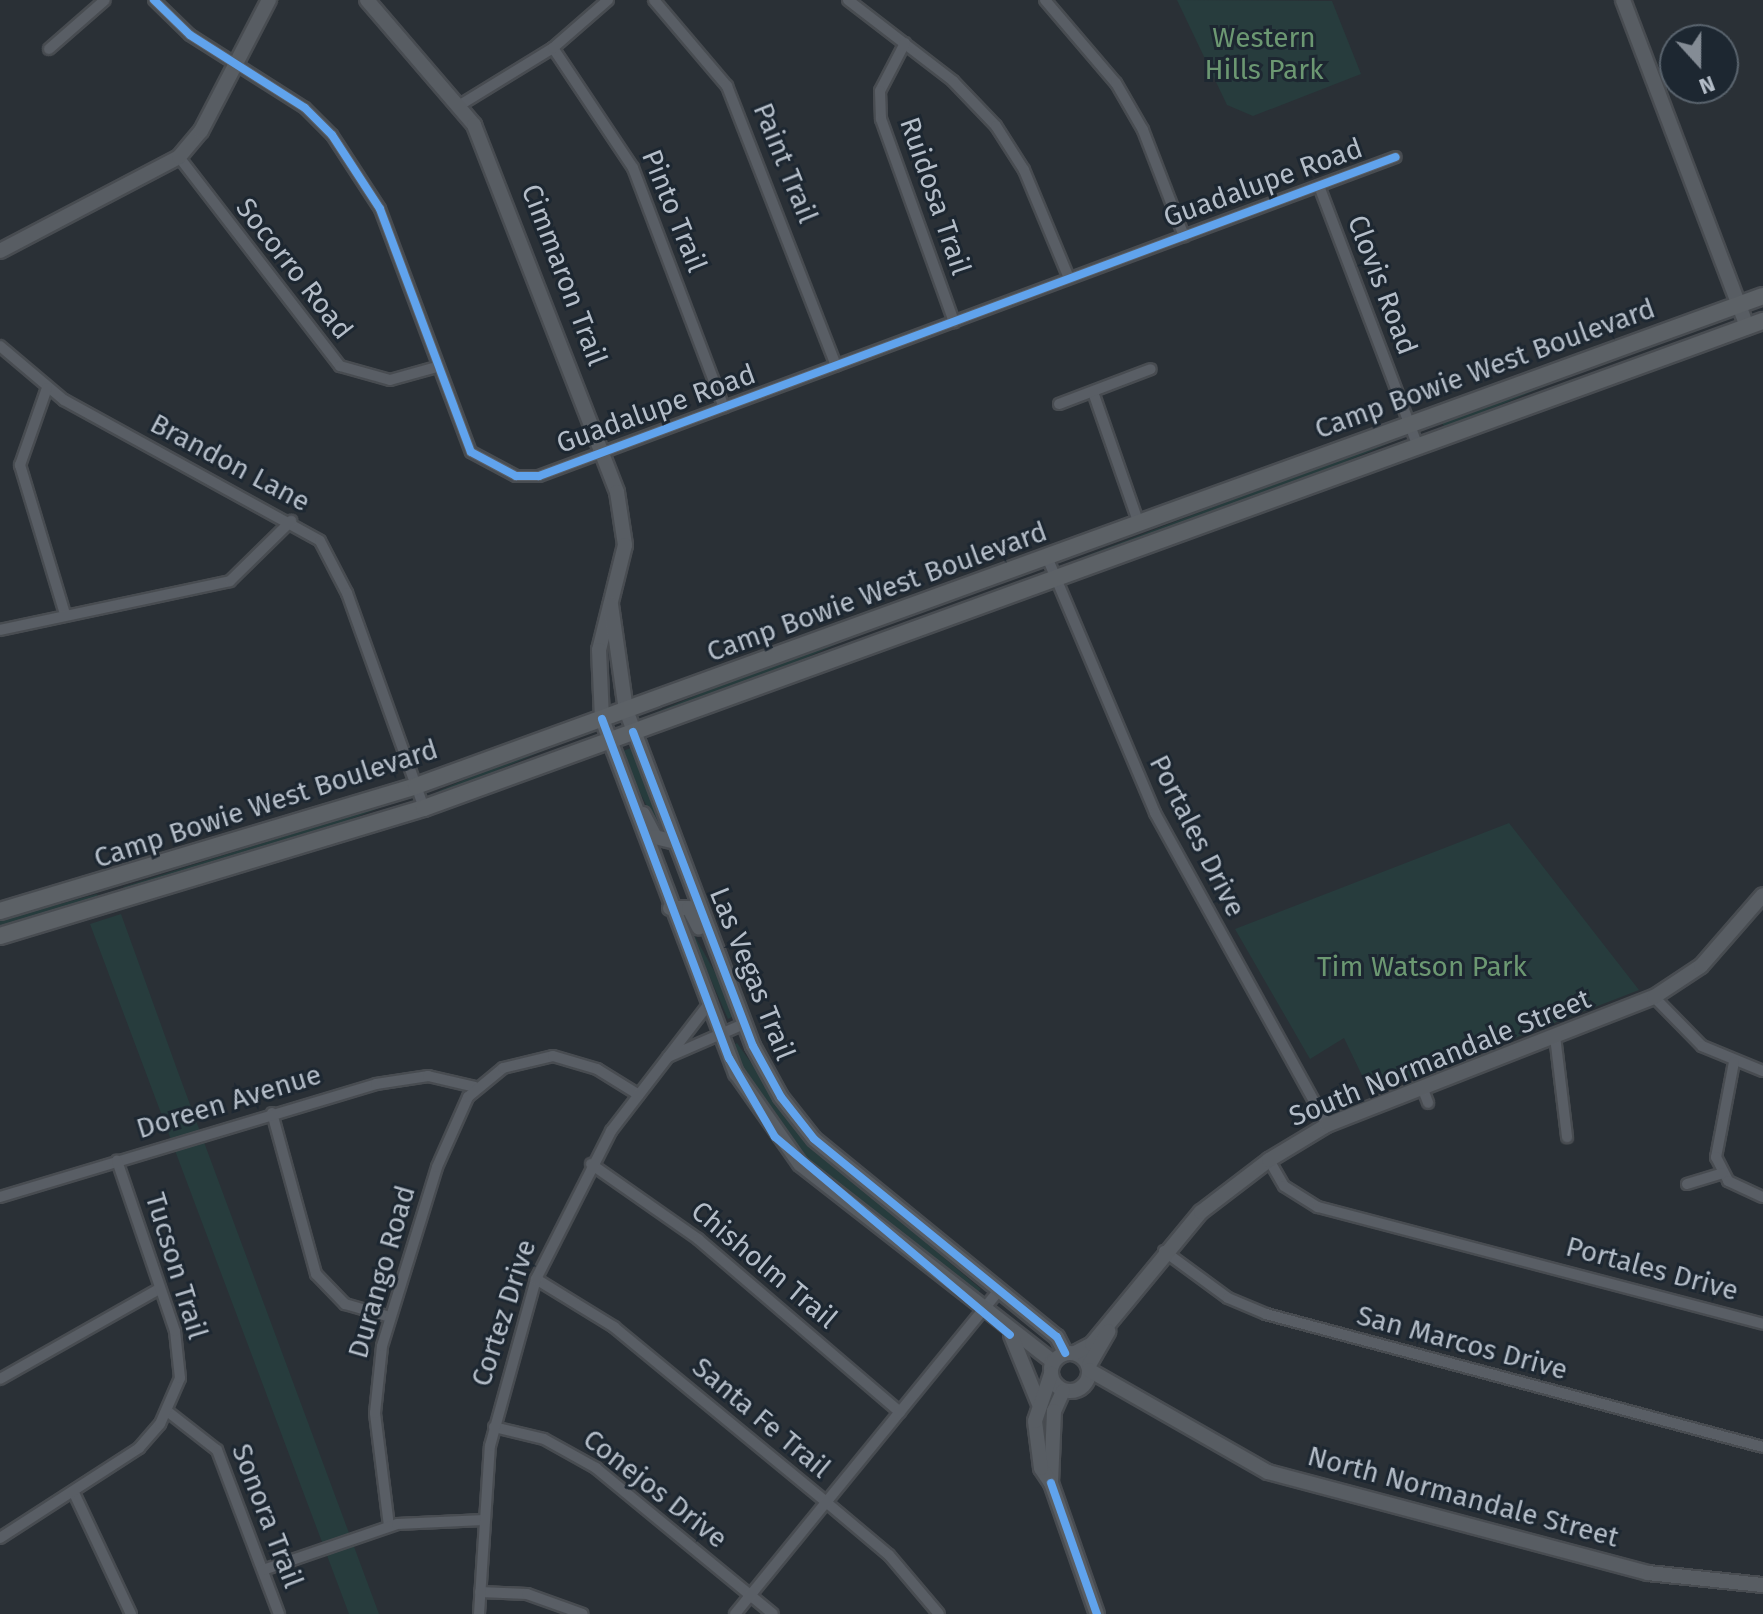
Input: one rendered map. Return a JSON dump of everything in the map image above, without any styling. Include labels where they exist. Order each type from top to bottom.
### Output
[{"type":"main road","name":"Camp Bowie West Boulevard","points":[[0,911],[113,881],[416,786],[1763,296]]},
{"type":"main road","name":"Camp Bowie West Boulevard","points":[[0,936],[59,921],[424,808],[1755,324]]},
{"type":"main road","points":[[1605,353],[1613,375]]},
{"type":"main road","points":[[886,616],[894,637]]},
{"type":"main road","points":[[59,921],[110,898],[113,881]]},
{"type":"street","points":[[49,49],[105,0]]},
{"type":"street","name":"Guadalupe Road","points":[[154,0],[190,35],[236,61],[311,113],[361,174],[471,452],[488,467],[539,476],[1396,157]]},
{"type":"street","points":[[0,251],[179,157],[269,0]]},
{"type":"street","name":"Cimmaron Trail","points":[[367,0],[460,105],[488,153],[603,452],[625,528],[599,650],[602,719]]},
{"type":"street","points":[[460,105],[553,48],[608,0]]},
{"type":"street","name":"Paint Trail","points":[[654,0],[727,86],[836,365]]},
{"type":"street","points":[[848,0],[905,43],[996,126],[1024,170],[1069,278]]},
{"type":"street","points":[[1045,0],[1123,95],[1184,236]]},
{"type":"street","points":[[1623,0],[1740,304],[1755,324]]},
{"type":"street","name":"Ruidosa Trail","points":[[905,43],[880,91],[881,119],[954,322]]},
{"type":"street","name":"Pinto Trail","points":[[553,48],[633,168],[724,407]]},
{"type":"street","name":"Socorro Road","points":[[179,157],[340,366],[390,380],[437,367]]},
{"type":"street","name":"Clovis Road","points":[[1319,186],[1418,446]]},
{"type":"street","name":"Brandon Lane","points":[[0,346],[47,388],[291,521],[334,560],[424,808]]},
{"type":"street","points":[[1059,404],[1151,369]]},
{"type":"street","points":[[47,388],[20,465],[65,614]]},
{"type":"street","points":[[1093,392],[1139,524]]},
{"type":"street","points":[[0,630],[230,581],[291,521]]},
{"type":"street","name":"Portales Drive","points":[[1047,557],[1155,813],[1327,1125]]},
{"type":"street","name":"Cimmaron Trail","points":[[611,605],[626,710]]},
{"type":"street","name":"Las Vegas Trail","points":[[626,710],[744,1024],[781,1097],[814,1139],[1057,1337],[1070,1353],[1089,1368]]},
{"type":"street","name":"Las Vegas Trail","points":[[602,719],[626,794],[719,1034],[759,1111],[800,1164],[1010,1335]]},
{"type":"street","points":[[626,794],[655,837],[675,842]]},
{"type":"street","name":"South Normandale Street","points":[[1051,1371],[1113,1316],[1164,1251],[1269,1160],[1327,1125],[1654,997],[1701,966],[1760,906]]},
{"type":"street","points":[[670,908],[689,908],[719,956]]},
{"type":"street","points":[[1654,997],[1686,1035],[1734,1062],[1763,1071]]},
{"type":"street","name":"Cortez Drive","points":[[479,1614],[484,1520],[494,1427],[536,1279],[591,1164],[666,1058],[708,1005]]},
{"type":"street","name":"Cortez Drive","points":[[666,1058],[744,1024]]},
{"type":"street","points":[[1555,1036],[1567,1137]]},
{"type":"street","points":[[475,1087],[503,1068],[553,1056],[597,1069],[639,1095]]},
{"type":"street","points":[[1734,1062],[1716,1148],[1722,1173],[1763,1197]]},
{"type":"street","name":"Doreen Avenue","points":[[0,1197],[272,1113],[408,1077],[475,1087]]},
{"type":"street","name":"Durango Road","points":[[389,1526],[375,1413],[390,1317],[437,1167],[475,1087]]},
{"type":"street","points":[[1422,1087],[1428,1103]]},
{"type":"street","points":[[272,1113],[316,1274],[345,1304],[390,1317]]},
{"type":"street","name":"Portales Drive","points":[[1269,1160],[1284,1186],[1318,1207],[1763,1324]]},
{"type":"street","name":"Tucson Trail","points":[[0,1538],[74,1493],[139,1448],[167,1411],[180,1362],[117,1161]]},
{"type":"street","name":"Chisholm Trail","points":[[591,1164],[698,1239],[900,1412]]},
{"type":"street","points":[[1687,1184],[1722,1173]]},
{"type":"street","name":"San Marcos Drive","points":[[1164,1251],[1228,1298],[1266,1314],[1763,1447]]},
{"type":"street","name":"Santa Fe Trail","points":[[536,1279],[614,1327],[826,1502],[889,1555],[939,1614]]},
{"type":"street","points":[[0,1379],[159,1289]]},
{"type":"street","points":[[735,1614],[998,1292]]},
{"type":"street","name":"South Normandale Street","points":[[1080,1388],[1113,1316]]},
{"type":"street","points":[[1010,1335],[1052,1361],[1039,1405]]},
{"type":"street","points":[[1010,1335],[1031,1370],[1039,1405],[1037,1455],[1051,1483],[1097,1614]]},
{"type":"street","name":"North Normandale Street","points":[[1089,1368],[1268,1472],[1648,1573],[1763,1585]]},
{"type":"street","points":[[1051,1371],[1063,1391]]},
{"type":"street","points":[[1063,1391],[1080,1388]]},
{"type":"street","name":"North Normandale Street","points":[[1080,1388],[1165,1412]]},
{"type":"street","points":[[1051,1483],[1054,1411],[1063,1391]]},
{"type":"street","name":"Sonora Trail","points":[[167,1411],[217,1450],[279,1614]]},
{"type":"street","name":"Conejos Drive","points":[[494,1427],[544,1439],[586,1462],[773,1614]]},
{"type":"street","points":[[74,1493],[131,1614]]},
{"type":"street","points":[[263,1570],[389,1526],[484,1520]]},
{"type":"street","points":[[480,1592],[527,1594],[583,1614]]},
{"type":"green space","name":"Western Hills Park","points":[[1177,0],[1332,1],[1361,74],[1253,116],[1227,105]]},
{"type":"green space","points":[[1579,372],[1445,428],[1441,421]]},
{"type":"green space","points":[[1390,443],[1295,483],[1075,560],[1318,467]]},
{"type":"green space","points":[[875,627],[781,669],[645,717],[737,678]]},
{"type":"green space","points":[[589,731],[461,786],[436,792],[520,756]]},
{"type":"green space","points":[[631,748],[663,828],[660,833],[620,752]]},
{"type":"green space","points":[[399,800],[274,850],[125,895],[123,887]]},
{"type":"green space","name":"Tim Watson Park","points":[[1509,823],[1639,990],[1371,1094],[1344,1038],[1310,1059],[1235,929]]},
{"type":"green space","points":[[97,894],[98,897],[0,928],[0,920]]},
{"type":"green space","points":[[681,911],[723,987],[734,1016],[728,1019]]},
{"type":"green space","points":[[121,914],[379,1614],[349,1614],[90,924]]},
{"type":"green space","points":[[737,1043],[809,1144],[981,1289],[976,1295],[802,1156],[746,1078],[731,1046]]},
{"type":"cycle path","points":[[154,0],[190,35],[305,108],[332,135],[380,209],[471,452],[516,476],[539,476],[1396,157]]},
{"type":"cycle path","points":[[602,719],[729,1058],[775,1137],[1010,1335]]},
{"type":"cycle path","points":[[633,732],[753,1046],[781,1097],[814,1139],[1057,1337],[1065,1353]]},
{"type":"cycle path","points":[[1051,1483],[1097,1614]]}]
